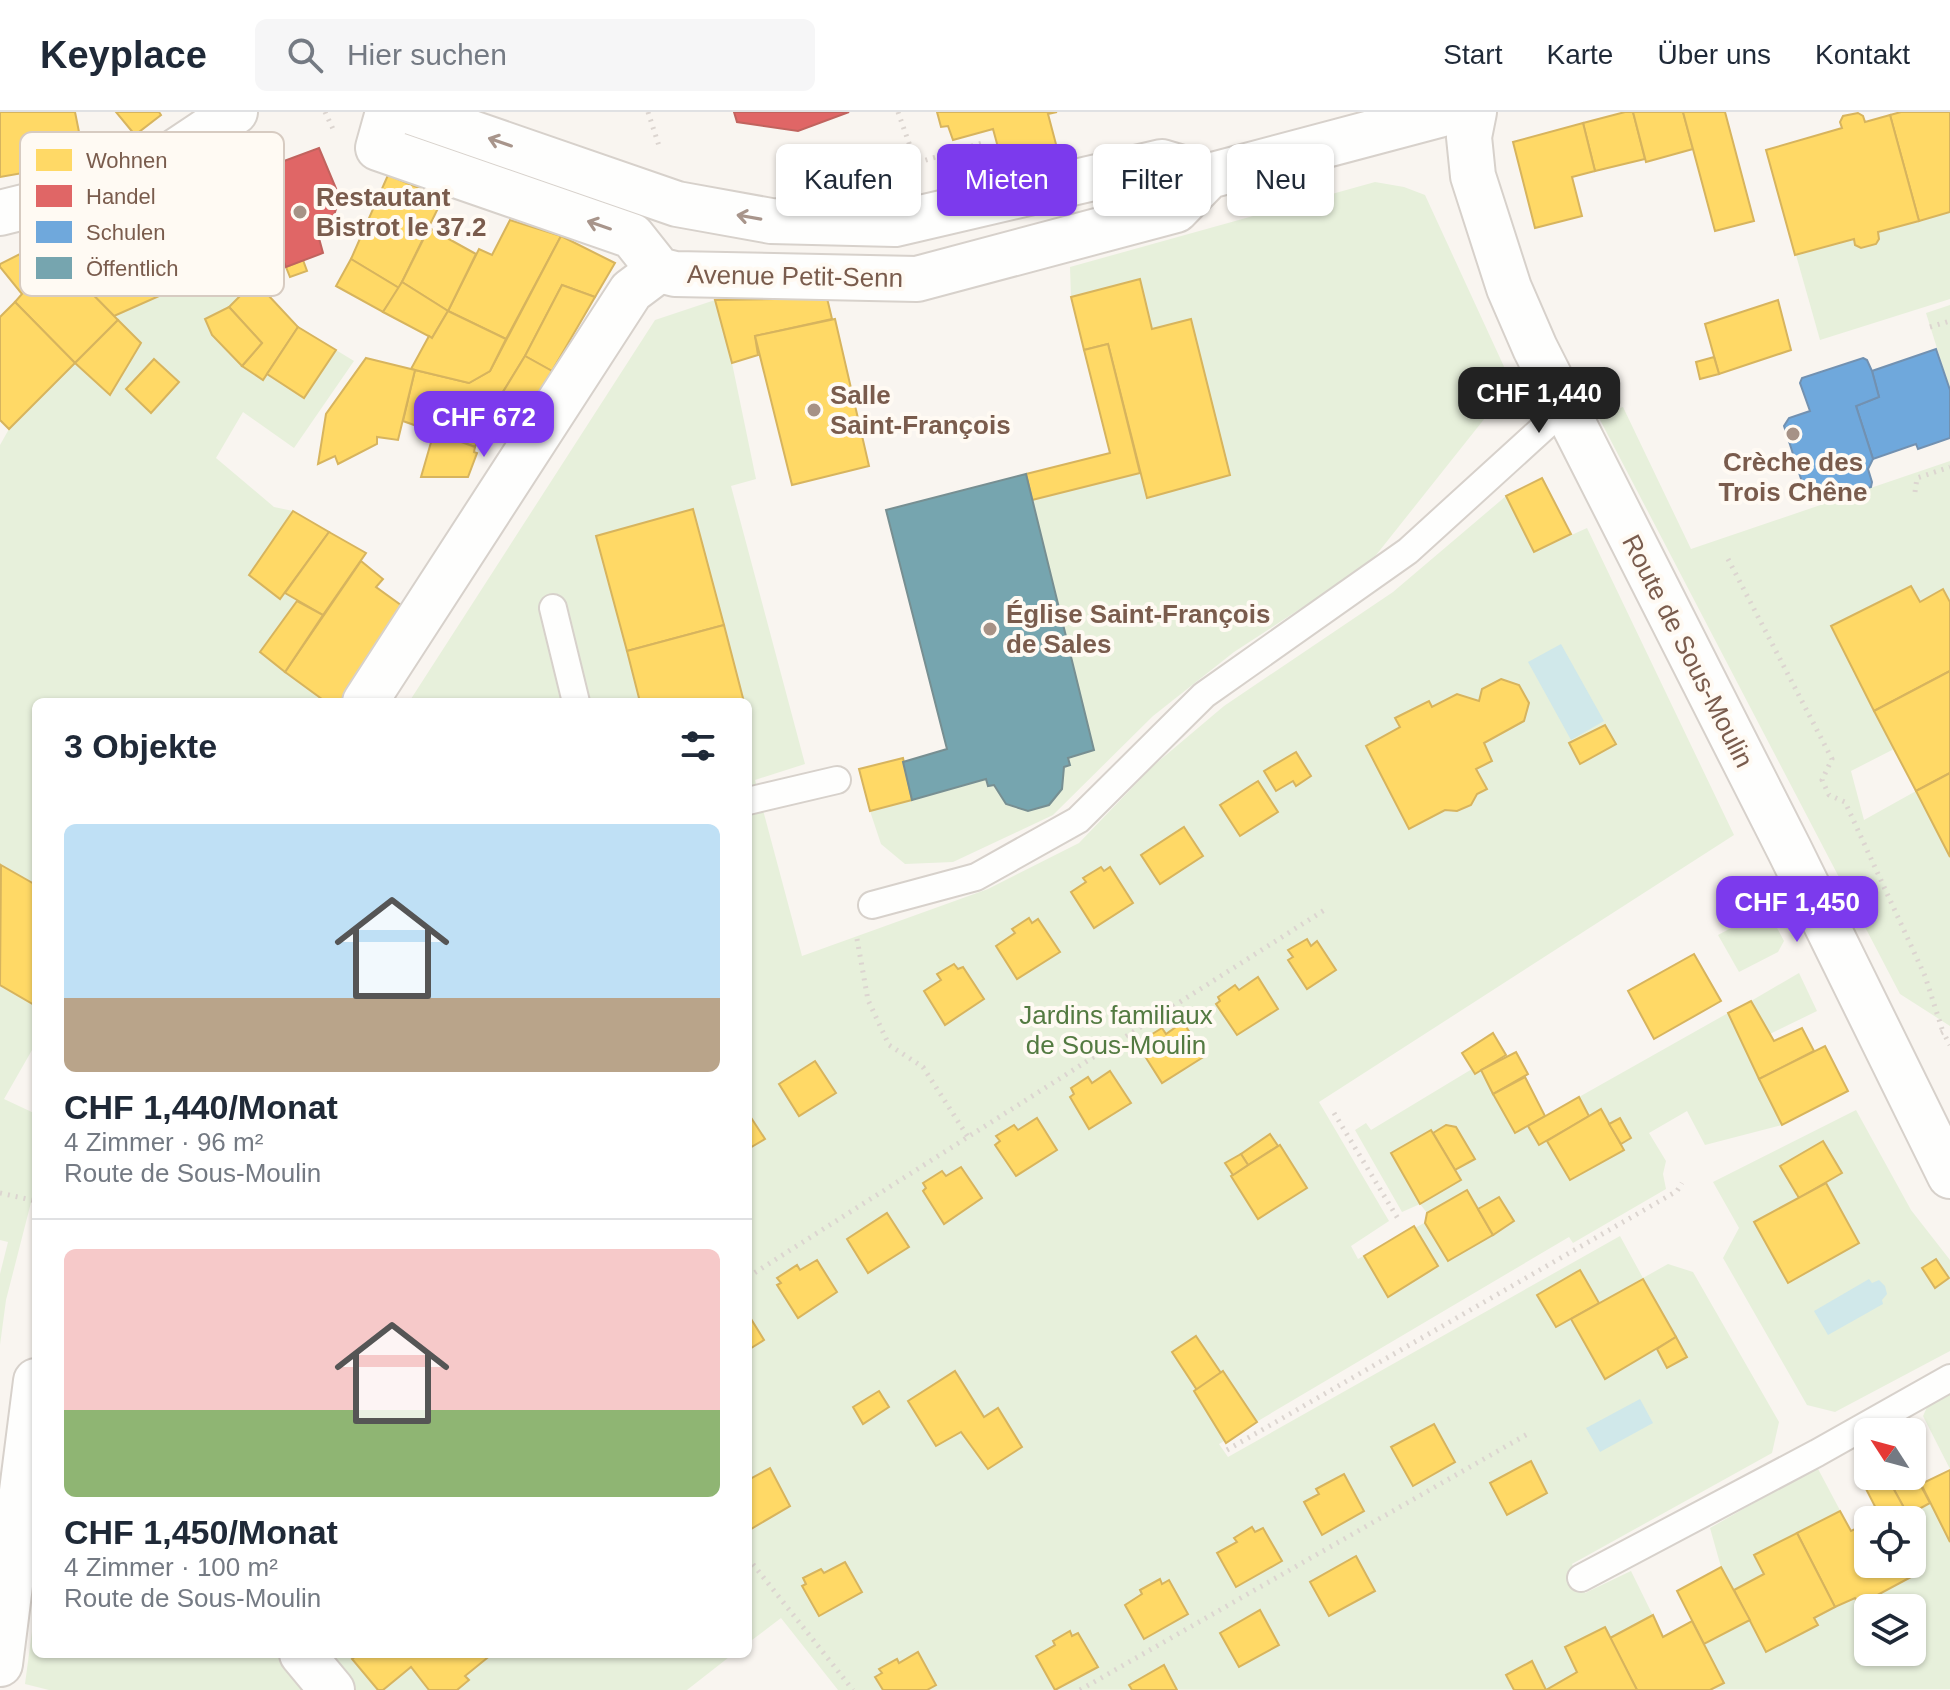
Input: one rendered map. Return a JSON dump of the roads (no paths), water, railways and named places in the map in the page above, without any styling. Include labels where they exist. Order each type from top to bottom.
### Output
[{"type":"street","points":[[205,132],[235,112]]},
{"type":"street","name":"Avenue Petit-Senn","points":[[388,112],[378,148],[632,236],[659,270],[675,274],[917,279],[1153,216]]},
{"type":"street","name":"Avenue Petit-Senn","points":[[411,112],[455,120],[677,204],[771,221],[895,224],[1093,178]]},
{"type":"street","points":[[1211,175],[1450,112]]},
{"type":"street","name":"Route de Sous-Moulin","points":[[1474,112],[1469,137],[1473,176],[1509,288],[1564,409],[1782,835],[1938,1121],[1950,1176]]},
{"type":"street","points":[[0,213],[20,208]]},
{"type":"street","points":[[368,698],[631,291],[659,270]]},
{"type":"street","points":[[0,1664],[32,1412]]},
{"type":"street","points":[[305,1658],[332,1690]]},
{"type":"lane","points":[[872,905],[976,877],[1078,820],[1204,695],[1408,551],[1564,409]]},
{"type":"lane","points":[[553,608],[575,698]]},
{"type":"lane","points":[[752,800],[837,780]]},
{"type":"lane","points":[[1581,1578],[1817,1453],[1950,1378]]},
{"type":"water","points":[[1561,644],[1604,721],[1571,740],[1528,662]]},
{"type":"water","points":[[1869,1279],[1872,1283],[1879,1280],[1885,1286],[1887,1294],[1882,1300],[1883,1304],[1828,1335],[1814,1311]]},
{"type":"water","points":[[1640,1399],[1653,1423],[1600,1452],[1586,1428]]},
{"type":"place","name":"Restautant Bistrot le 37.2","points":[[300,212]]},
{"type":"place","name":"Salle Saint-François","points":[[814,410]]},
{"type":"place","name":"Crèche des Trois Chêne","points":[[1793,434]]},
{"type":"place","name":"Église Saint-François de Sales","points":[[990,629]]},
{"type":"park label","name":"Jardins familiaux de Sous-Moulin","points":[[1116,1030]]}]
